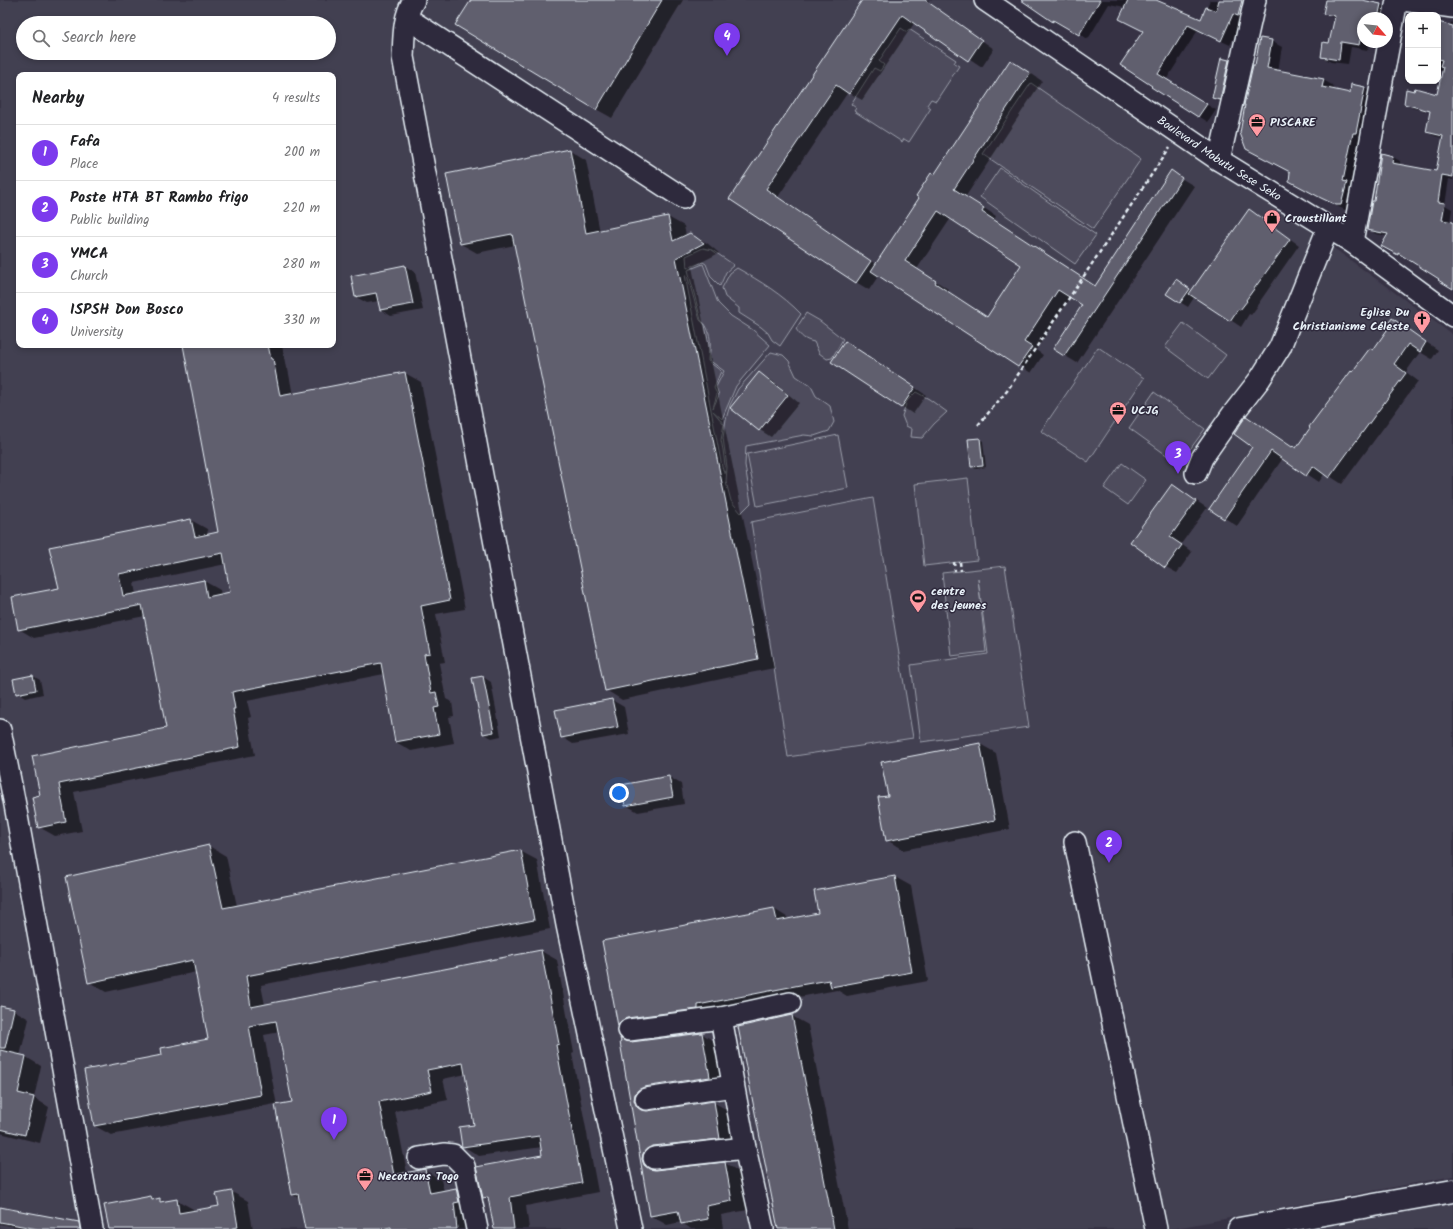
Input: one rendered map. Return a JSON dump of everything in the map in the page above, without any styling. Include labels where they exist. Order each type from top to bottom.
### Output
[{"type":"main road","points":[[1239,1229],[1453,1191]]},
{"type":"street","name":"Boulevard Mobutu Sese Seko","points":[[985,0],[1219,160],[1352,242],[1453,316]]},
{"type":"street","points":[[1219,160],[1255,0]]},
{"type":"street","points":[[1352,242],[1397,0]]},
{"type":"street","points":[[1403,0],[1453,7]]},
{"type":"street","points":[[631,1229],[567,925],[403,57],[407,6],[683,198]]},
{"type":"street","points":[[1196,473],[1202,458],[1232,415],[1260,379],[1280,346],[1328,228]]},
{"type":"street","points":[[0,730],[92,1229]]},
{"type":"street","points":[[1075,842],[1156,1229]]},
{"type":"street","points":[[629,1030],[721,1018],[790,1003]]},
{"type":"street","points":[[721,1018],[745,1148],[763,1229]]},
{"type":"street","points":[[646,1099],[733,1086]]},
{"type":"street","points":[[654,1158],[745,1148]]},
{"type":"street","points":[[419,1158],[444,1154],[453,1155],[464,1166],[476,1229]]},
{"type":"path","points":[[978,425],[1007,391],[1179,133]]},
{"type":"path","points":[[954,562],[955,571]]},
{"type":"path","points":[[960,562],[961,571]]},
{"type":"shaded area","points":[[0,0],[970,0],[1258,193],[1453,335],[1453,1176],[1171,1229],[0,1229]]},
{"type":"shaded area","points":[[901,28],[907,32],[909,29],[956,60],[954,63],[959,66],[936,101],[931,99],[927,105],[931,108],[909,142],[904,139],[902,142],[854,111],[856,108],[851,104],[874,68],[880,71],[884,65],[879,61]]},
{"type":"shaded area","points":[[1031,83],[1141,159],[1093,229],[983,154]]},
{"type":"shaded area","points":[[1000,168],[1096,235],[1075,264],[980,197]]},
{"type":"shaded area","points":[[703,248],[712,250],[734,265],[726,272],[720,286],[711,277],[706,264],[703,262],[687,268],[686,256]]},
{"type":"shaded area","points":[[703,264],[718,303],[731,316],[753,330],[770,345],[736,386],[722,419],[713,411],[724,424],[721,440],[726,473],[724,473],[722,467],[685,275],[687,275],[700,320],[705,325],[709,345],[708,361],[721,371],[714,388],[717,394],[713,408],[719,395],[716,387],[724,371],[709,360],[710,338],[709,333],[705,324],[701,320],[688,270]]},
{"type":"shaded area","points":[[737,268],[771,289],[801,314],[780,346],[772,340],[768,333],[761,327],[739,313],[739,308],[725,297],[722,288],[730,273]]},
{"type":"shaded area","points":[[806,313],[820,321],[843,339],[832,358],[827,359],[819,353],[814,342],[804,338],[796,329]]},
{"type":"shaded area","points":[[1183,323],[1226,355],[1208,379],[1165,347]]},
{"type":"shaded area","points":[[1098,347],[1144,378],[1088,462],[1041,431]]},
{"type":"shaded area","points":[[771,352],[783,355],[789,361],[796,376],[811,386],[816,396],[830,406],[834,422],[829,431],[814,436],[804,435],[746,446],[745,465],[751,503],[741,513],[731,501],[726,482],[727,467],[723,438],[726,419],[730,405],[738,389]]},
{"type":"shaded area","points":[[916,392],[947,412],[922,438],[911,437],[912,429],[906,426],[902,416],[907,401]]},
{"type":"shaded area","points":[[1154,392],[1205,429],[1179,464],[1129,428]]},
{"type":"shaded area","points":[[838,435],[848,488],[757,506],[747,454]]},
{"type":"shaded area","points":[[1122,463],[1146,480],[1128,505],[1104,488]]},
{"type":"shaded area","points":[[968,478],[977,560],[924,566],[915,484]]},
{"type":"shaded area","points":[[873,498],[913,738],[788,757],[751,522]]},
{"type":"shaded area","points":[[1005,566],[1029,727],[921,742],[911,665],[988,654],[978,579],[986,652],[951,656],[942,573]]},
{"type":"shaded area","points":[[1453,1200],[1453,1229],[1312,1229],[1331,1225]]},
{"type":"building","points":[[471,0],[662,0],[596,110],[455,25]]},
{"type":"building","points":[[862,0],[925,0],[982,40],[968,61],[902,15],[849,94],[836,85],[766,189],[871,261],[856,283],[729,199]]},
{"type":"building","points":[[1021,0],[1100,0],[1079,35],[1053,20],[1053,22]]},
{"type":"building","points":[[1128,0],[1156,0],[1201,19],[1206,7],[1216,11],[1219,0],[1242,0],[1238,16],[1233,14],[1221,41],[1188,25],[1158,74],[1207,104],[1198,117],[1120,65],[1143,31],[1119,19]]},
{"type":"building","points":[[1326,0],[1362,0],[1381,4],[1379,12],[1357,12],[1357,45],[1341,42],[1339,60],[1321,57],[1323,42],[1329,43],[1335,16],[1323,14]]},
{"type":"building","points":[[1441,23],[1453,26],[1453,177],[1442,175],[1438,202],[1445,203],[1442,220],[1453,222],[1453,289],[1398,253],[1398,255],[1381,246],[1388,234],[1367,230],[1372,201],[1374,201],[1381,153],[1393,156],[1392,163],[1436,171],[1443,136],[1426,132],[1430,111],[1404,104],[1406,89],[1414,91],[1415,88],[1437,94],[1439,84],[1441,84],[1443,67],[1441,66]]},
{"type":"building","points":[[1260,38],[1272,40],[1267,68],[1324,79],[1322,87],[1350,93],[1351,84],[1365,87],[1356,133],[1353,133],[1343,181],[1347,182],[1341,205],[1336,205],[1289,181],[1290,172],[1246,149],[1240,133],[1244,105],[1253,65],[1255,65]]},
{"type":"building","points":[[1221,58],[1229,60],[1220,100],[1212,98]]},
{"type":"building","points":[[1010,60],[1030,73],[954,189],[984,208],[982,212],[1095,286],[1171,170],[1182,178],[1064,356],[1053,349],[1082,305],[1058,290],[1024,342],[1032,347],[1018,367],[871,271],[919,198],[916,196],[931,173],[934,175]],"holes":[[[938,211],[1021,265],[987,317],[935,283],[936,281],[905,261]]]},
{"type":"building","points":[[570,149],[586,233],[668,216],[673,241],[690,233],[704,243],[676,258],[758,659],[605,691],[512,234],[460,244],[446,174]]},
{"type":"building","points":[[1249,209],[1290,239],[1246,300],[1247,301],[1240,310],[1238,309],[1230,321],[1189,294]]},
{"type":"building","points":[[405,265],[413,304],[380,310],[376,293],[355,297],[351,276]]},
{"type":"building","points":[[1176,279],[1190,289],[1180,303],[1166,294]]},
{"type":"building","points":[[1392,318],[1426,342],[1420,352],[1408,344],[1394,364],[1406,373],[1329,478],[1313,466],[1306,476],[1271,451],[1224,519],[1209,509],[1252,447],[1234,434],[1246,416],[1292,447],[1293,446],[1296,448],[1310,428],[1309,427],[1351,371],[1352,372],[1370,348],[1373,350],[1387,330],[1385,328]]},
{"type":"building","points":[[845,341],[915,387],[901,408],[831,362]]},
{"type":"building","points":[[184,348],[269,348],[271,359],[273,359],[280,396],[405,372],[450,600],[421,606],[430,653],[424,654],[431,693],[436,692],[439,707],[434,708],[439,734],[395,742],[381,663],[232,692],[235,709],[233,709],[240,747],[59,784],[66,822],[38,828],[32,797],[40,795],[32,756],[166,728],[142,605],[18,630],[12,597],[59,588],[49,547],[191,519],[195,537],[218,532]],"holes":[[[223,553],[230,592],[207,597],[204,580],[123,596],[119,574]]]},
{"type":"building","points":[[759,372],[788,395],[759,431],[730,408]]},
{"type":"building","points":[[980,438],[983,466],[971,467],[968,439]]},
{"type":"building","points":[[1172,484],[1196,501],[1170,537],[1182,545],[1165,568],[1130,542]]},
{"type":"building","points":[[33,675],[36,690],[16,694],[13,679]]},
{"type":"building","points":[[483,676],[494,732],[483,734],[472,678]]},
{"type":"building","points":[[612,699],[618,727],[561,738],[555,710]]},
{"type":"building","points":[[980,743],[995,820],[886,841],[878,797],[888,796],[881,762]]},
{"type":"building","points":[[669,776],[673,797],[625,806],[621,785]]},
{"type":"building","points":[[209,845],[223,908],[521,850],[534,920],[246,976],[251,1007],[541,950],[559,1044],[556,1045],[582,1183],[510,1197],[514,1229],[494,1229],[488,1197],[483,1198],[476,1167],[542,1155],[539,1136],[462,1147],[459,1127],[474,1125],[463,1063],[427,1070],[432,1091],[379,1102],[394,1175],[425,1169],[430,1193],[456,1188],[459,1202],[454,1203],[457,1229],[391,1229],[391,1227],[380,1229],[305,1229],[298,1194],[292,1195],[275,1105],[292,1102],[276,1021],[249,1026],[261,1095],[94,1126],[84,1070],[162,1055],[161,1048],[208,1039],[193,960],[88,983],[66,877]]},
{"type":"building","points":[[895,876],[912,972],[831,987],[829,980],[800,985],[698,1005],[698,1009],[627,1018],[621,1021],[618,1026],[602,941],[774,908],[777,921],[818,913],[814,891]]},
{"type":"building","points":[[0,1006],[14,1009],[5,1048],[0,1048]]},
{"type":"building","points":[[792,1015],[834,1229],[778,1229],[738,1027]]},
{"type":"building","points":[[702,1033],[710,1077],[644,1087],[638,1090],[635,1094],[634,1100],[637,1107],[641,1110],[647,1111],[714,1101],[720,1139],[653,1146],[647,1149],[643,1154],[642,1159],[644,1165],[649,1169],[655,1170],[725,1162],[732,1201],[706,1206],[708,1219],[681,1224],[678,1211],[650,1216],[620,1038],[631,1042]]},
{"type":"building","points":[[0,1050],[26,1056],[18,1093],[34,1097],[25,1135],[0,1129]]},
{"type":"building","points":[[232,1191],[238,1227],[230,1229],[109,1229],[104,1205],[151,1196],[152,1200],[160,1198],[160,1202],[177,1199],[179,1213],[219,1206],[216,1194]]},
{"type":"building","points":[[0,1207],[79,1222],[80,1229],[38,1229],[0,1222]]},
{"type":"place","name":"ISPSH Don Bosco","points":[[727,56]]},
{"type":"place","name":"PISCARE","points":[[1257,137]]},
{"type":"place","name":"Croustillant","points":[[1272,233]]},
{"type":"place","name":"Eglise Du Christianisme Céleste","points":[[1422,334]]},
{"type":"place","name":"UCJG","points":[[1118,425]]},
{"type":"place","name":"YMCA","points":[[1178,474]]},
{"type":"place","name":"centre des jeunes","points":[[918,613]]},
{"type":"place","name":"Poste HTA BT Rambo frigo","points":[[1109,863]]},
{"type":"place","name":"Fafa","points":[[334,1140]]},
{"type":"place","name":"Necotrans Togo","points":[[365,1191]]}]
